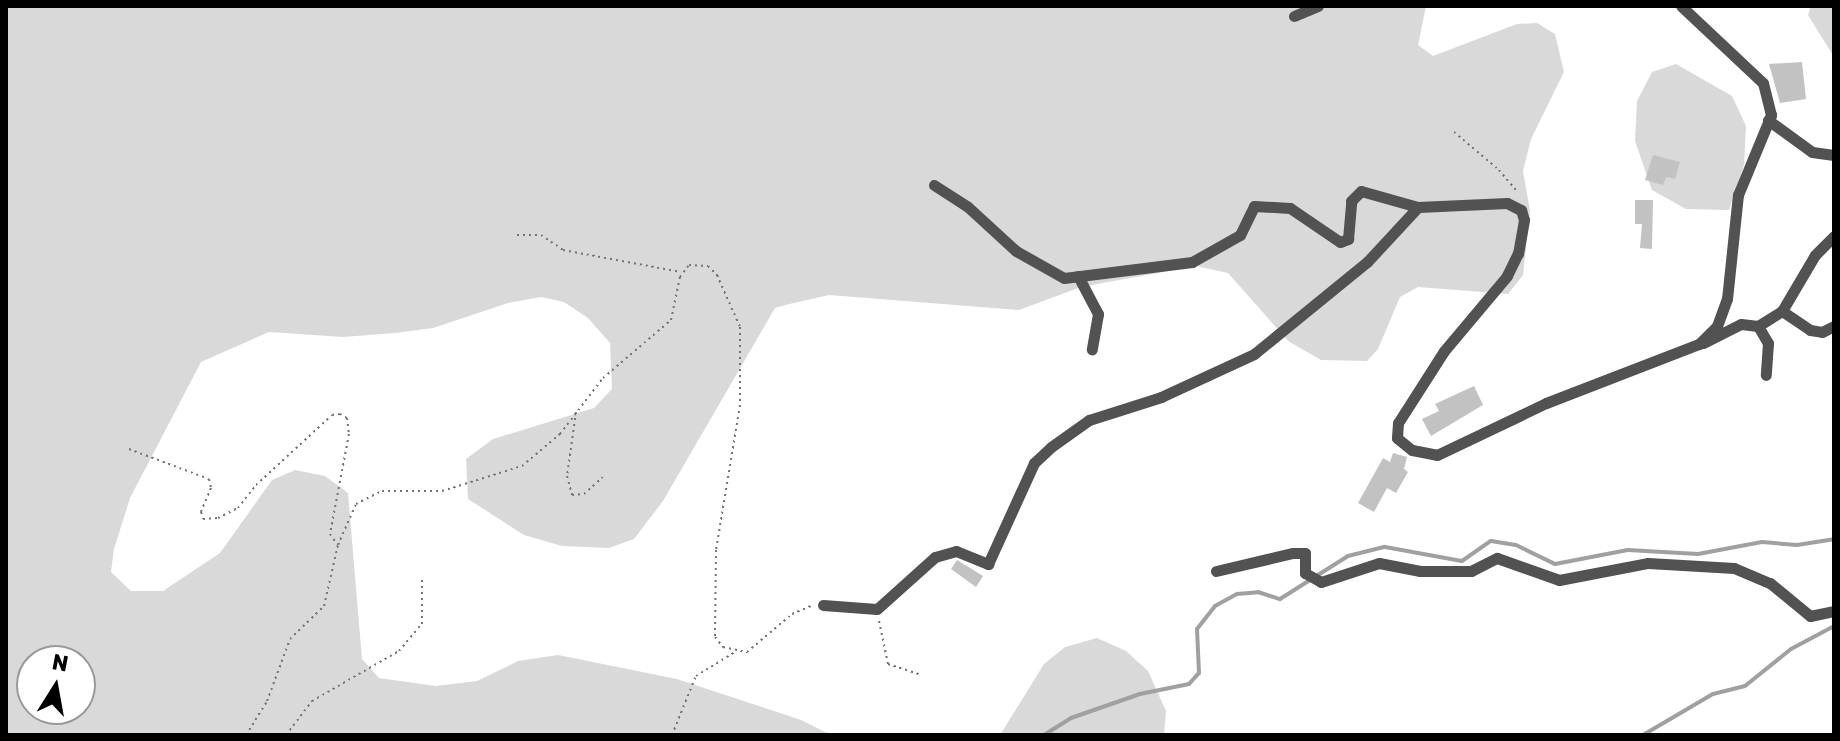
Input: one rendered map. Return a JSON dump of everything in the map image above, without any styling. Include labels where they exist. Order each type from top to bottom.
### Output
[{"type":"street","points":[[1294,16],[1318,6]]},
{"type":"street","points":[[1681,6],[1763,83],[1769,94],[1768,120],[1738,195],[1727,299],[1717,326],[1699,344]]},
{"type":"street","points":[[1768,120],[1812,152],[1834,155]]},
{"type":"street","points":[[934,185],[968,207],[1016,251],[1064,278],[1192,262],[1240,235],[1254,206],[1290,208],[1340,242],[1348,239],[1351,201],[1361,191],[1418,207],[1507,203],[1521,210],[1520,242],[1507,276],[1444,351],[1398,423],[1397,438],[1412,450],[1437,455],[1546,403],[1699,344],[1741,324],[1758,326],[1782,311],[1815,255],[1834,236]]},
{"type":"street","points":[[823,605],[877,609],[935,557],[956,551],[988,564],[1034,463],[1051,447],[1089,420],[1161,397],[1254,354],[1367,262],[1418,207]]},
{"type":"street","points":[[1078,276],[1098,314],[1092,349]]},
{"type":"street","points":[[1782,311],[1810,330],[1822,332],[1834,326]]},
{"type":"street","points":[[1758,326],[1768,343],[1766,375]]},
{"type":"street","points":[[1216,571],[1293,553],[1305,553],[1305,573],[1321,582],[1379,563],[1420,571],[1471,571],[1497,558],[1559,580],[1648,563],[1734,568],[1770,583],[1810,616],[1834,611]]},
{"type":"path","points":[[1454,132],[1517,190],[1521,210]]},
{"type":"path","points":[[517,235],[541,235],[563,250],[682,272]]},
{"type":"path","points":[[246,735],[267,701],[290,639],[324,606],[338,545],[356,504],[382,491],[442,491],[509,471],[546,448],[603,378],[671,320],[682,272],[689,265],[708,266],[730,298],[740,327],[740,405],[716,550],[713,616],[715,637],[736,652]]},
{"type":"path","points":[[576,412],[567,476],[572,495],[584,494],[603,477]]},
{"type":"path","points":[[129,449],[209,479],[211,488],[201,512],[203,519],[218,518],[238,508],[256,485],[332,415],[340,414],[347,418],[349,434],[330,534],[338,545]]},
{"type":"path","points":[[286,735],[312,701],[399,651],[422,624],[422,578]]},
{"type":"path","points":[[672,735],[696,676],[736,652],[756,648],[792,614],[823,605]]},
{"type":"path","points":[[877,609],[888,664],[919,674]]},
{"type":"shaded area","points":[[6,6],[1426,6],[1418,45],[1433,56],[1517,24],[1537,23],[1555,34],[1564,72],[1531,139],[1523,171],[1530,211],[1523,275],[1508,294],[1418,287],[1400,297],[1378,349],[1367,361],[1321,360],[1288,341],[1228,273],[1196,266],[1081,287],[1019,310],[829,295],[785,305],[775,308],[663,501],[634,539],[609,548],[562,546],[524,535],[468,499],[466,459],[493,439],[594,408],[612,389],[610,343],[588,318],[564,302],[541,297],[508,303],[433,328],[395,333],[343,337],[269,332],[201,362],[130,498],[114,549],[111,572],[131,591],[163,591],[220,553],[272,480],[295,470],[325,476],[348,493],[362,659],[379,678],[436,686],[477,681],[518,661],[558,655],[677,679],[801,720],[831,735],[6,735]]},
{"type":"shaded area","points":[[1811,6],[1834,6],[1834,57],[1808,15]]},
{"type":"shaded area","points":[[1676,64],[1732,96],[1746,126],[1744,165],[1729,210],[1686,209],[1652,190],[1635,141],[1637,101],[1652,72]]},
{"type":"shaded area","points":[[1097,638],[1126,651],[1148,671],[1166,711],[1164,735],[1000,735],[1044,664],[1065,647]]},
{"type":"building","points":[[1802,62],[1806,99],[1780,103],[1769,64]]},
{"type":"building","points":[[1653,155],[1680,162],[1675,179],[1666,177],[1663,185],[1645,180]]},
{"type":"building","points":[[1635,200],[1653,200],[1652,249],[1640,248],[1642,224],[1635,224]]},
{"type":"building","points":[[1474,386],[1483,405],[1431,436],[1422,419],[1439,411],[1435,404]]},
{"type":"building","points":[[1393,453],[1407,457],[1404,469],[1408,472],[1396,493],[1387,488],[1374,512],[1358,503],[1383,458],[1390,462]]},
{"type":"building","points":[[957,560],[983,576],[976,587],[951,569]]},
{"type":"waterway","points":[[1044,735],[1071,718],[1140,694],[1189,684],[1199,673],[1197,629],[1215,606],[1237,594],[1258,592],[1280,599],[1348,556],[1385,547],[1462,561],[1491,541],[1516,545],[1555,564],[1628,550],[1698,554],[1762,542],[1797,545],[1834,539]]},
{"type":"waterway","points":[[1643,735],[1713,694],[1745,686],[1791,649],[1834,626]]}]
